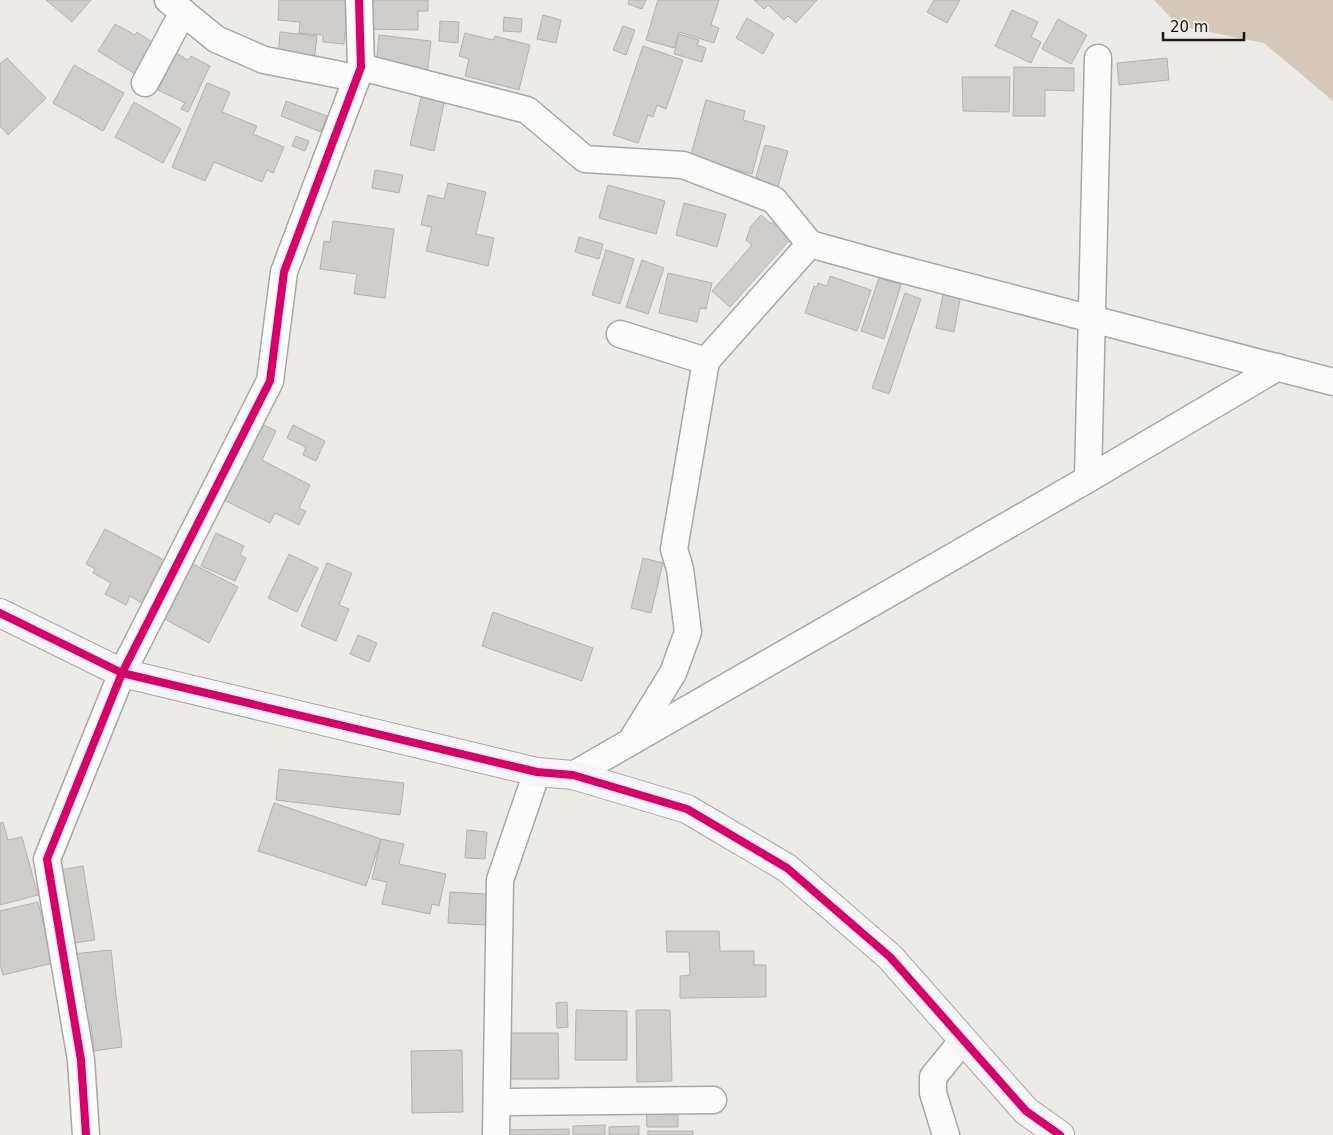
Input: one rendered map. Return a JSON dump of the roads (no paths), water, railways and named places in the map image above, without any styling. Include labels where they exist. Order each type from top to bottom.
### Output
[{"type":"street","points":[[86,1135],[80,1060],[47,859],[122,673],[270,381],[284,272],[358,72],[359,0]]},
{"type":"street","points":[[145,83],[175,6],[216,38],[264,60],[358,72],[526,110],[585,159],[683,164],[774,200],[810,244],[1333,382]]},
{"type":"street","points":[[1088,479],[1098,58]]},
{"type":"street","points":[[632,741],[673,673],[688,632],[680,569],[674,549],[706,362],[810,244]]},
{"type":"street","points":[[620,334],[706,362]]},
{"type":"street","points":[[573,775],[1088,479],[1278,367]]},
{"type":"street","points":[[0,613],[122,673],[536,772],[573,775],[687,810],[788,868],[890,957],[1026,1111],[1060,1135]]},
{"type":"street","points":[[496,1135],[500,880],[536,772]]},
{"type":"street","points":[[946,1135],[933,1094],[933,1077],[963,1040]]},
{"type":"street","points":[[497,1102],[713,1100]]}]
